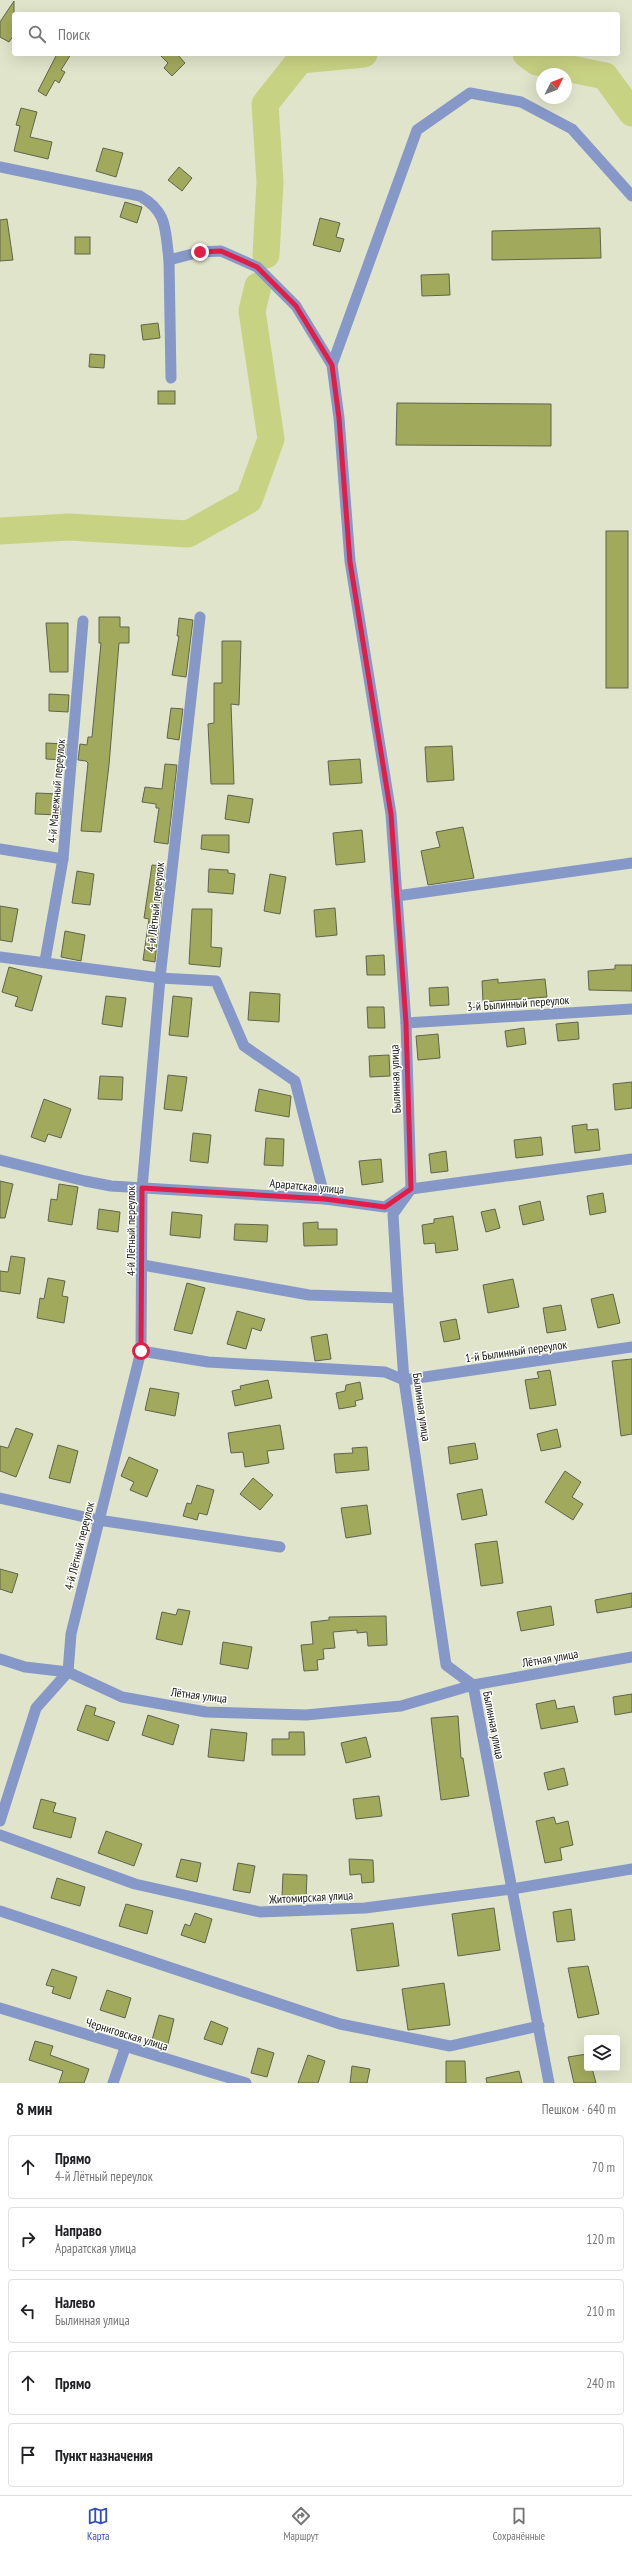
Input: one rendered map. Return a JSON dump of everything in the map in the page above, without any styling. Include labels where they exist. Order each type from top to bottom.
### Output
[{"type":"street","points":[[332,365],[417,130],[470,93],[521,102],[572,129],[632,196]]},
{"type":"street","points":[[0,168],[140,196],[154,205],[165,226],[169,260],[171,378]]},
{"type":"street","points":[[169,260],[200,252],[221,251],[257,267],[296,306],[332,365]]},
{"type":"street","name":"Былинная улица","points":[[332,365],[339,418],[350,562],[391,814],[397,896],[406,1023],[411,1189],[393,1214],[404,1380],[446,1665],[473,1685],[549,2083]]},
{"type":"street","name":"4-й Лётный переулок","points":[[68,1672],[71,1634],[141,1351],[143,1265],[142,1188],[160,978],[200,617]]},
{"type":"street","name":"4-й Манежный переулок","points":[[45,961],[63,859],[83,621]]},
{"type":"street","points":[[0,849],[63,859]]},
{"type":"street","points":[[397,896],[632,863]]},
{"type":"street","points":[[0,958],[45,961],[160,978],[216,981],[244,1046],[295,1081],[325,1199]]},
{"type":"street","name":"3-й Былинный переулок","points":[[406,1023],[632,1009]]},
{"type":"street","name":"Араратская улица","points":[[0,1160],[84,1181],[142,1188],[325,1199],[385,1207],[411,1189],[632,1159]]},
{"type":"street","points":[[143,1265],[309,1295],[398,1298]]},
{"type":"street","name":"1-й Былинный переулок","points":[[404,1380],[632,1347]]},
{"type":"street","points":[[141,1351],[208,1362],[385,1372],[404,1380]]},
{"type":"street","points":[[0,1498],[98,1520],[280,1547]]},
{"type":"street","name":"Лётная улица","points":[[0,1658],[25,1667],[68,1672],[122,1697],[206,1712],[306,1715],[401,1706],[473,1685],[632,1657]]},
{"type":"street","points":[[0,1821],[36,1708],[68,1672]]},
{"type":"street","name":"Житомирская улица","points":[[0,1835],[135,1884],[260,1912],[365,1908],[512,1889],[632,1869]]},
{"type":"street","points":[[0,1911],[340,2024],[450,2046],[539,2026]]},
{"type":"street","name":"Черниговская улица","points":[[0,2008],[125,2048],[246,2083]]},
{"type":"street","points":[[113,2083],[125,2048]]},
{"type":"building","points":[[14,1],[14,12],[12,12],[12,38],[9,42],[0,37],[0,22]]},
{"type":"building","points":[[56,56],[70,56],[61,70],[65,72],[59,83],[55,80],[46,96],[38,91]]},
{"type":"building","points":[[161,56],[179,56],[185,63],[172,76],[164,68],[168,63]]},
{"type":"building","points":[[21,108],[37,112],[30,137],[52,142],[48,159],[14,151],[20,126],[16,125]]},
{"type":"building","points":[[103,148],[123,153],[116,177],[96,171]]},
{"type":"building","points":[[179,167],[192,178],[182,191],[168,180]]},
{"type":"building","points":[[125,202],[142,207],[137,223],[120,217]]},
{"type":"building","points":[[320,218],[340,223],[336,237],[344,239],[340,252],[313,245]]},
{"type":"building","points":[[7,219],[13,260],[0,261],[0,220]]},
{"type":"building","points":[[600,228],[601,258],[492,260],[492,231]]},
{"type":"building","points":[[75,237],[90,237],[90,254],[75,254]]},
{"type":"building","points":[[449,274],[450,295],[422,296],[421,275]]},
{"type":"building","points":[[158,323],[160,338],[143,340],[141,325]]},
{"type":"building","points":[[90,354],[105,355],[104,368],[89,367]]},
{"type":"building","points":[[158,391],[175,391],[175,404],[158,404]]},
{"type":"building","points":[[397,403],[551,404],[551,446],[396,445]]},
{"type":"building","points":[[606,531],[628,531],[628,688],[606,688]]},
{"type":"building","points":[[99,617],[120,617],[120,627],[129,627],[129,643],[119,643],[109,765],[101,832],[81,831],[88,763],[86,761],[78,760],[80,744],[87,745],[88,737],[92,737],[101,643],[99,643]]},
{"type":"building","points":[[179,618],[193,620],[186,677],[172,675],[179,636],[177,636]]},
{"type":"building","points":[[46,623],[68,623],[68,672],[50,672]]},
{"type":"building","points":[[222,641],[241,641],[239,705],[231,704],[234,784],[211,784],[208,724],[214,723],[214,683],[222,683]]},
{"type":"building","points":[[49,694],[69,695],[68,712],[49,711]]},
{"type":"building","points":[[171,708],[183,709],[179,740],[167,738]]},
{"type":"building","points":[[46,743],[66,744],[64,760],[46,759]]},
{"type":"building","points":[[452,746],[454,780],[427,782],[425,747]]},
{"type":"building","points":[[360,759],[362,783],[330,785],[328,761]]},
{"type":"building","points":[[165,764],[177,765],[168,844],[154,842],[159,808],[156,808],[156,804],[142,802],[145,787],[162,789]]},
{"type":"building","points":[[36,793],[61,794],[60,815],[35,814]]},
{"type":"building","points":[[228,795],[253,799],[249,823],[225,819]]},
{"type":"building","points":[[463,827],[474,878],[428,885],[421,851],[440,847],[436,832]]},
{"type":"building","points":[[362,830],[365,862],[336,865],[333,833]]},
{"type":"building","points":[[202,835],[229,835],[229,853],[201,849]]},
{"type":"building","points":[[152,865],[165,866],[155,962],[143,960],[149,919],[144,918]]},
{"type":"building","points":[[209,869],[228,870],[228,873],[235,874],[233,894],[208,892]]},
{"type":"building","points":[[77,871],[94,874],[90,905],[72,903]]},
{"type":"building","points":[[270,874],[286,877],[280,914],[264,911]]},
{"type":"building","points":[[0,906],[18,909],[12,942],[0,940]]},
{"type":"building","points":[[335,908],[337,935],[316,937],[314,910]]},
{"type":"building","points":[[192,909],[212,909],[211,947],[222,948],[220,967],[189,964]]},
{"type":"building","points":[[65,931],[85,935],[81,961],[61,957]]},
{"type":"building","points":[[384,955],[385,975],[367,975],[366,956]]},
{"type":"building","points":[[615,965],[632,965],[632,991],[589,990],[588,971],[615,969]]},
{"type":"building","points":[[9,967],[42,976],[32,1011],[15,1006],[18,997],[2,992]]},
{"type":"building","points":[[498,979],[498,983],[545,979],[547,997],[483,1002],[482,981]]},
{"type":"building","points":[[448,987],[449,1005],[430,1006],[429,988]]},
{"type":"building","points":[[250,992],[280,994],[279,1022],[248,1020]]},
{"type":"building","points":[[106,996],[126,998],[122,1027],[102,1024]]},
{"type":"building","points":[[173,996],[192,998],[188,1037],[169,1035]]},
{"type":"building","points":[[367,1007],[384,1007],[385,1028],[368,1028]]},
{"type":"building","points":[[578,1022],[579,1039],[558,1041],[556,1024]]},
{"type":"building","points":[[524,1028],[526,1044],[507,1047],[505,1031]]},
{"type":"building","points":[[438,1034],[440,1058],[418,1060],[416,1036]]},
{"type":"building","points":[[389,1055],[390,1076],[370,1077],[369,1056]]},
{"type":"building","points":[[168,1075],[187,1077],[182,1111],[164,1109]]},
{"type":"building","points":[[100,1076],[123,1077],[122,1100],[98,1099]]},
{"type":"building","points":[[632,1082],[632,1108],[615,1110],[613,1084]]},
{"type":"building","points":[[259,1089],[291,1096],[289,1117],[255,1111]]},
{"type":"building","points":[[44,1099],[71,1109],[61,1138],[48,1134],[45,1142],[31,1137]]},
{"type":"building","points":[[587,1124],[587,1130],[598,1129],[600,1150],[575,1153],[572,1126]]},
{"type":"building","points":[[193,1133],[211,1135],[208,1163],[190,1161]]},
{"type":"building","points":[[541,1137],[543,1155],[516,1158],[514,1140]]},
{"type":"building","points":[[266,1138],[284,1139],[283,1166],[264,1165]]},
{"type":"building","points":[[446,1151],[448,1171],[431,1173],[429,1154]]},
{"type":"building","points":[[381,1159],[383,1182],[362,1185],[359,1161]]},
{"type":"building","points":[[0,1181],[13,1184],[5,1218],[0,1218]]},
{"type":"building","points":[[59,1184],[78,1187],[72,1225],[48,1221],[51,1199],[57,1200]]},
{"type":"building","points":[[603,1193],[606,1212],[590,1215],[587,1196]]},
{"type":"building","points":[[540,1201],[544,1220],[523,1225],[519,1206]]},
{"type":"building","points":[[99,1209],[120,1212],[118,1232],[97,1229]]},
{"type":"building","points":[[495,1209],[500,1228],[486,1232],[481,1212]]},
{"type":"building","points":[[172,1212],[202,1215],[200,1238],[170,1235]]},
{"type":"building","points":[[453,1216],[458,1250],[436,1253],[435,1243],[424,1244],[422,1225],[434,1223],[434,1219]]},
{"type":"building","points":[[318,1222],[318,1229],[337,1229],[337,1245],[304,1246],[303,1223]]},
{"type":"building","points":[[235,1224],[268,1225],[267,1242],[234,1240]]},
{"type":"building","points":[[11,1256],[25,1258],[20,1294],[0,1291],[0,1271],[8,1272]]},
{"type":"building","points":[[48,1278],[65,1281],[62,1296],[68,1297],[64,1323],[37,1318],[40,1298],[44,1299]]},
{"type":"building","points":[[513,1279],[519,1307],[488,1313],[483,1285]]},
{"type":"building","points":[[187,1283],[205,1288],[192,1334],[174,1330]]},
{"type":"building","points":[[613,1294],[620,1323],[598,1328],[591,1299]]},
{"type":"building","points":[[561,1305],[566,1330],[547,1333],[543,1308]]},
{"type":"building","points":[[237,1311],[265,1319],[261,1331],[252,1328],[246,1349],[227,1344]]},
{"type":"building","points":[[456,1319],[460,1339],[444,1342],[440,1322]]},
{"type":"building","points":[[327,1334],[331,1359],[315,1361],[311,1337]]},
{"type":"building","points":[[632,1359],[632,1434],[621,1436],[612,1361]]},
{"type":"building","points":[[550,1370],[556,1405],[530,1409],[525,1380],[539,1378],[537,1372]]},
{"type":"building","points":[[268,1380],[272,1398],[235,1406],[232,1391],[241,1389],[240,1386]]},
{"type":"building","points":[[360,1382],[363,1399],[355,1401],[356,1406],[339,1409],[336,1393],[345,1391],[346,1385]]},
{"type":"building","points":[[150,1388],[179,1393],[175,1416],[145,1410]]},
{"type":"building","points":[[280,1425],[284,1449],[267,1451],[269,1463],[245,1467],[243,1452],[231,1453],[228,1433]]},
{"type":"building","points":[[16,1428],[33,1434],[16,1477],[0,1471],[0,1446],[8,1448]]},
{"type":"building","points":[[557,1429],[561,1447],[541,1451],[537,1434]]},
{"type":"building","points":[[475,1443],[478,1459],[450,1464],[448,1447]]},
{"type":"building","points":[[58,1445],[78,1451],[70,1483],[49,1478]]},
{"type":"building","points":[[367,1447],[369,1470],[336,1473],[334,1454],[353,1453],[352,1448]]},
{"type":"building","points":[[129,1457],[158,1470],[147,1497],[130,1490],[134,1482],[121,1476]]},
{"type":"building","points":[[565,1471],[581,1482],[572,1497],[583,1504],[573,1520],[545,1502]]},
{"type":"building","points":[[253,1478],[273,1495],[260,1510],[240,1494]]},
{"type":"building","points":[[197,1485],[214,1490],[207,1515],[199,1513],[197,1520],[183,1516],[187,1503],[191,1504]]},
{"type":"building","points":[[482,1489],[487,1515],[462,1520],[457,1494]]},
{"type":"building","points":[[367,1505],[371,1534],[346,1538],[341,1508]]},
{"type":"building","points":[[497,1541],[503,1583],[481,1586],[475,1544]]},
{"type":"building","points":[[0,1569],[18,1574],[12,1593],[0,1589]]},
{"type":"building","points":[[632,1593],[632,1607],[597,1613],[595,1600]]},
{"type":"building","points":[[551,1606],[554,1625],[521,1631],[517,1612]]},
{"type":"building","points":[[178,1609],[190,1611],[182,1645],[156,1639],[162,1612],[176,1615]]},
{"type":"building","points":[[386,1616],[387,1645],[368,1646],[367,1632],[357,1633],[357,1630],[333,1632],[335,1648],[323,1649],[324,1659],[317,1660],[318,1670],[304,1671],[301,1645],[313,1644],[311,1622],[329,1620],[329,1617]]},
{"type":"building","points":[[223,1642],[252,1647],[248,1669],[220,1664]]},
{"type":"building","points":[[632,1694],[632,1712],[615,1715],[613,1697]]},
{"type":"building","points":[[555,1700],[557,1709],[574,1706],[578,1722],[541,1729],[536,1704]]},
{"type":"building","points":[[86,1705],[96,1708],[94,1715],[115,1722],[108,1741],[77,1730]]},
{"type":"building","points":[[148,1715],[179,1725],[173,1745],[142,1735]]},
{"type":"building","points":[[458,1716],[461,1758],[463,1758],[469,1796],[441,1800],[431,1718]]},
{"type":"building","points":[[211,1729],[247,1733],[244,1761],[208,1757]]},
{"type":"building","points":[[289,1732],[304,1732],[305,1755],[272,1755],[272,1739],[289,1739]]},
{"type":"building","points":[[366,1737],[371,1757],[346,1763],[341,1743]]},
{"type":"building","points":[[564,1768],[568,1785],[548,1790],[544,1773]]},
{"type":"building","points":[[379,1796],[382,1816],[356,1819],[353,1799]]},
{"type":"building","points":[[41,1799],[56,1803],[53,1812],[76,1818],[71,1838],[33,1828]]},
{"type":"building","points":[[554,1817],[556,1824],[568,1821],[573,1845],[560,1848],[562,1860],[545,1863],[536,1821]]},
{"type":"building","points":[[106,1831],[142,1844],[134,1866],[98,1853]]},
{"type":"building","points":[[181,1859],[201,1863],[197,1882],[176,1877]]},
{"type":"building","points":[[349,1859],[373,1860],[374,1882],[362,1883],[361,1874],[350,1875]]},
{"type":"building","points":[[238,1863],[255,1866],[250,1893],[233,1890]]},
{"type":"building","points":[[283,1874],[307,1875],[306,1898],[282,1897]]},
{"type":"building","points":[[57,1878],[85,1887],[80,1906],[51,1898]]},
{"type":"building","points":[[126,1904],[153,1911],[147,1934],[119,1926]]},
{"type":"building","points":[[494,1908],[500,1950],[458,1956],[452,1914]]},
{"type":"building","points":[[571,1909],[575,1940],[557,1942],[553,1912]]},
{"type":"building","points":[[195,1913],[212,1919],[205,1943],[181,1935],[185,1924],[190,1926]]},
{"type":"building","points":[[393,1923],[399,1966],[357,1971],[351,1929]]},
{"type":"building","points":[[588,1966],[599,2014],[578,2018],[568,1968]]},
{"type":"building","points":[[52,1969],[77,1977],[70,1999],[52,1993],[54,1987],[46,1985]]},
{"type":"building","points":[[444,1983],[450,2025],[408,2030],[402,1989]]},
{"type":"building","points":[[107,1990],[131,1998],[125,2018],[100,2010]]},
{"type":"building","points":[[159,2015],[174,2019],[168,2044],[152,2040]]},
{"type":"building","points":[[211,2021],[228,2028],[222,2045],[204,2039]]},
{"type":"building","points":[[35,2041],[53,2046],[50,2055],[89,2069],[84,2083],[59,2083],[63,2071],[29,2060]]},
{"type":"building","points":[[258,2048],[274,2053],[267,2077],[251,2073]]},
{"type":"building","points":[[584,2054],[584,2071],[593,2071],[596,2083],[574,2083],[568,2057]]},
{"type":"building","points":[[308,2055],[325,2061],[318,2083],[298,2083]]},
{"type":"building","points":[[446,2061],[465,2061],[466,2083],[446,2083]]},
{"type":"building","points":[[352,2066],[370,2069],[367,2083],[350,2083]]},
{"type":"building","points":[[519,2071],[522,2083],[487,2083],[486,2078]]},
{"type":"waterway","points":[[266,255],[270,182],[265,104],[300,60],[343,56]]},
{"type":"waterway","points":[[529,56],[537,62],[605,76],[632,113]]},
{"type":"waterway","points":[[0,531],[69,527],[188,534],[249,500],[271,439],[252,311],[258,286]]},
{"type":"route","points":[[141,1351],[143,1265],[142,1188],[325,1199],[385,1207],[411,1189],[406,1023],[391,814],[350,562],[339,418],[332,365],[296,306],[257,267],[221,251],[200,252]]}]
